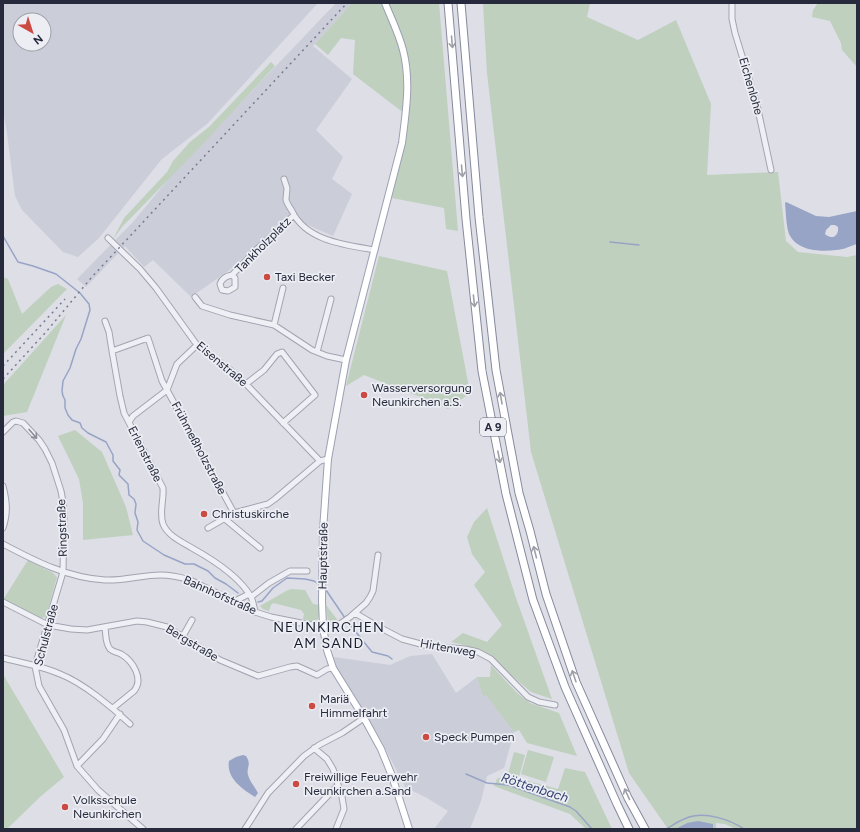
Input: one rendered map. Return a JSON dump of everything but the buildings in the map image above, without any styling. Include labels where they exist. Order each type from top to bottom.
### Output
[{"type":"highway","name":"A 9","points":[[448,3],[465,212],[482,370],[506,494],[533,600],[565,687],[629,829]]},
{"type":"highway","name":"A 9","points":[[461,3],[479,217],[496,370],[519,493],[546,594],[576,682],[628,798],[645,829]]},
{"type":"main road","name":"Hauptstraße","points":[[385,3],[403,50],[408,79],[407,107],[402,143],[346,360],[328,459],[323,530],[323,627],[327,650],[333,668],[381,749],[392,776],[409,829]]},
{"type":"street","name":"Eichenlohe","points":[[732,3],[732,19],[735,33],[757,105],[771,170]]},
{"type":"street","points":[[284,179],[287,188],[286,200],[304,228],[320,237],[353,247],[375,250]]},
{"type":"street","name":"Tankholzplatz","points":[[232,276],[257,249],[294,214]]},
{"type":"street","name":"Eisenstraße","points":[[108,238],[135,264],[156,288],[197,345],[246,384],[320,461]]},
{"type":"street","points":[[274,325],[283,288]]},
{"type":"street","points":[[195,297],[202,306],[274,325],[317,352],[346,360]]},
{"type":"street","points":[[317,352],[331,299]]},
{"type":"street","name":"Erlenstraße","points":[[105,321],[109,332],[124,413],[162,488],[164,496],[161,514],[166,529],[175,538],[215,562],[239,582],[250,596],[255,612]]},
{"type":"street","points":[[112,351],[148,338],[162,381],[167,390],[133,416],[129,422]]},
{"type":"street","name":"Frühmeßholzstraße","points":[[197,345],[177,364],[167,390],[234,513]]},
{"type":"street","points":[[246,384],[264,370],[277,354],[282,352],[315,395],[283,423]]},
{"type":"street","name":"Ringstraße","points":[[3,432],[13,422],[16,421],[23,423],[39,440],[52,463],[59,486],[64,518],[63,572]]},
{"type":"street","points":[[208,528],[234,513],[268,504],[320,461],[328,459]]},
{"type":"street","points":[[3,486],[7,500],[7,517],[3,528]]},
{"type":"street","points":[[225,519],[260,548]]},
{"type":"street","name":"Bahnhofstraße","points":[[3,544],[41,563],[76,576],[106,580],[159,575],[182,577],[235,601],[255,612],[271,617],[331,628],[340,625],[352,615]]},
{"type":"street","points":[[352,615],[366,603],[373,591],[378,555]]},
{"type":"street","points":[[235,601],[250,596],[269,582],[290,571],[307,571]]},
{"type":"street","name":"Schulstraße","points":[[63,572],[35,666],[39,686],[64,730],[77,766],[98,790],[143,829]]},
{"type":"street","name":"Bergstraße","points":[[3,602],[48,625],[71,629],[87,630],[124,622],[147,622],[167,626],[220,660],[258,676],[290,666],[297,666],[317,675],[327,669],[333,668]]},
{"type":"street","name":"Hirtenweg","points":[[352,615],[402,639],[428,646],[465,649],[478,652],[491,660],[528,697],[539,702],[555,705]]},
{"type":"street","points":[[183,636],[192,620]]},
{"type":"street","points":[[105,627],[107,645],[112,651],[128,659],[135,669],[138,680],[134,691],[113,708]]},
{"type":"street","points":[[3,658],[60,674],[113,708],[130,724]]},
{"type":"street","points":[[77,766],[102,739],[120,714]]},
{"type":"street","points":[[245,829],[268,793],[292,768],[314,748],[342,733],[364,718]]},
{"type":"street","points":[[314,748],[327,759],[333,769],[342,797],[344,809],[336,829]]},
{"type":"street","points":[[296,829],[338,785]]},
{"type":"shaded area","points":[[3,3],[318,3],[208,123],[161,160],[99,238],[78,257],[63,252],[22,210],[15,196],[3,111]]},
{"type":"shaded area","points":[[336,3],[352,3],[313,46],[352,79],[316,130],[343,157],[332,179],[352,194],[333,236],[287,216],[231,269],[191,297],[153,260],[144,267],[125,246],[86,287],[77,279],[133,222],[171,176]]},
{"type":"shaded area","points":[[432,654],[456,693],[477,677],[483,696],[486,694],[514,732],[504,768],[487,776],[481,801],[470,829],[434,829],[448,811],[405,787],[381,740],[348,685],[337,673],[334,657],[390,665],[410,656]]},
{"type":"green space","points":[[352,3],[439,3],[458,231],[446,229],[444,208],[392,198],[409,117],[353,74],[355,40],[341,38],[328,55],[315,44]]},
{"type":"green space","points":[[483,3],[590,3],[587,17],[638,40],[676,20],[711,104],[707,175],[778,172],[786,241],[798,252],[847,257],[857,255],[857,829],[736,829],[725,824],[716,823],[716,829],[713,829],[713,824],[687,823],[675,829],[668,829],[629,773],[531,452],[487,73]]},
{"type":"green space","points":[[818,3],[857,3],[857,67],[842,50],[841,43],[830,21],[812,17],[813,10]]},
{"type":"green space","points":[[271,62],[275,66],[200,147],[123,226],[113,239],[124,218],[167,172],[173,161],[190,142],[209,127]]},
{"type":"green space","points":[[379,256],[447,271],[470,393],[448,409],[364,375],[346,386]]},
{"type":"green space","points":[[3,277],[8,279],[22,314],[51,287],[58,284],[67,289],[3,354]]},
{"type":"green space","points":[[66,315],[27,412],[3,416],[3,385]]},
{"type":"green space","points":[[75,430],[102,452],[126,507],[133,535],[83,540],[83,503],[79,479],[58,436]]},
{"type":"green space","points":[[487,508],[516,598],[552,699],[531,692],[488,655],[468,646],[451,642],[463,633],[487,642],[502,625],[474,585],[485,572],[472,554],[467,537],[474,522]]},
{"type":"green space","points":[[28,560],[53,573],[57,577],[46,617],[41,618],[3,600]]},
{"type":"green space","points":[[291,589],[305,590],[313,604],[319,605],[318,619],[312,621],[303,619],[304,614],[301,610],[273,603],[269,611],[260,606]]},
{"type":"green space","points":[[326,605],[339,622],[331,624],[328,622]]},
{"type":"green space","points":[[491,665],[517,693],[530,703],[559,713],[577,756],[527,743],[519,730],[514,732],[486,695],[483,696],[477,677],[490,677]]},
{"type":"green space","points":[[4,676],[64,777],[41,796],[7,829],[3,829]]},
{"type":"green space","points":[[528,750],[554,757],[546,782],[521,774]]},
{"type":"green space","points":[[514,752],[525,755],[519,777],[508,774]]},
{"type":"green space","points":[[565,768],[585,772],[612,829],[586,829],[570,814],[494,786],[497,779],[506,775],[558,789]]},
{"type":"water","points":[[786,202],[816,216],[829,217],[857,211],[857,244],[841,249],[823,251],[810,249],[797,244],[789,234]],"holes":[[[831,225],[838,227],[838,232],[835,236],[831,237],[825,234],[826,230]]]},
{"type":"water","points":[[243,755],[248,759],[248,775],[258,793],[255,797],[240,787],[232,778],[230,773],[229,761]]},
{"type":"water","points":[[698,821],[713,824],[713,829],[675,829],[687,823]]},
{"type":"waterway","name":"Röttenbach","points":[[3,236],[18,262],[56,274],[80,293],[89,304],[90,310],[81,339],[70,368],[63,381],[62,391],[65,400],[65,408],[72,420],[80,423],[82,428],[88,433],[106,442],[113,455],[113,461],[120,470],[119,475],[128,484],[129,495],[134,499],[136,504],[135,513],[138,522],[137,530],[143,541],[164,555],[185,564],[194,564],[208,571],[215,578],[238,593]]},
{"type":"waterway","points":[[610,242],[639,245]]},
{"type":"waterway","name":"Röttenbach","points":[[258,602],[262,601],[273,588],[287,578],[305,579],[317,583]]},
{"type":"waterway","name":"Röttenbach","points":[[326,590],[345,618]]},
{"type":"waterway","name":"Röttenbach","points":[[347,621],[372,652],[388,656],[392,659]]},
{"type":"waterway","name":"Röttenbach","points":[[466,774],[487,783],[508,785],[570,807],[576,811],[592,829]]},
{"type":"waterway","name":"Röttenbach","points":[[666,829],[686,818],[703,815],[724,819],[744,829]]},
{"type":"railway","points":[[3,379],[46,332],[91,278],[347,3]]},
{"type":"railway","points":[[3,366],[65,299]]},
{"type":"place","name":"Taxi Becker","points":[[267,277]]},
{"type":"place","name":"Wasserversorgung Neunkirchen a.S.","points":[[364,395]]},
{"type":"place","name":"Christuskirche","points":[[204,514]]},
{"type":"place","name":"Mariä Himmelfahrt","points":[[312,706]]},
{"type":"place","name":"Speck Pumpen","points":[[426,737]]},
{"type":"place","name":"Freiwillige Feuerwehr Neunkirchen a.Sand","points":[[296,784]]},
{"type":"place","name":"Volksschule Neunkirchen","points":[[65,807]]},
{"type":"district","name":"NEUNKIRCHEN AM SAND","points":[[329,636]]}]
